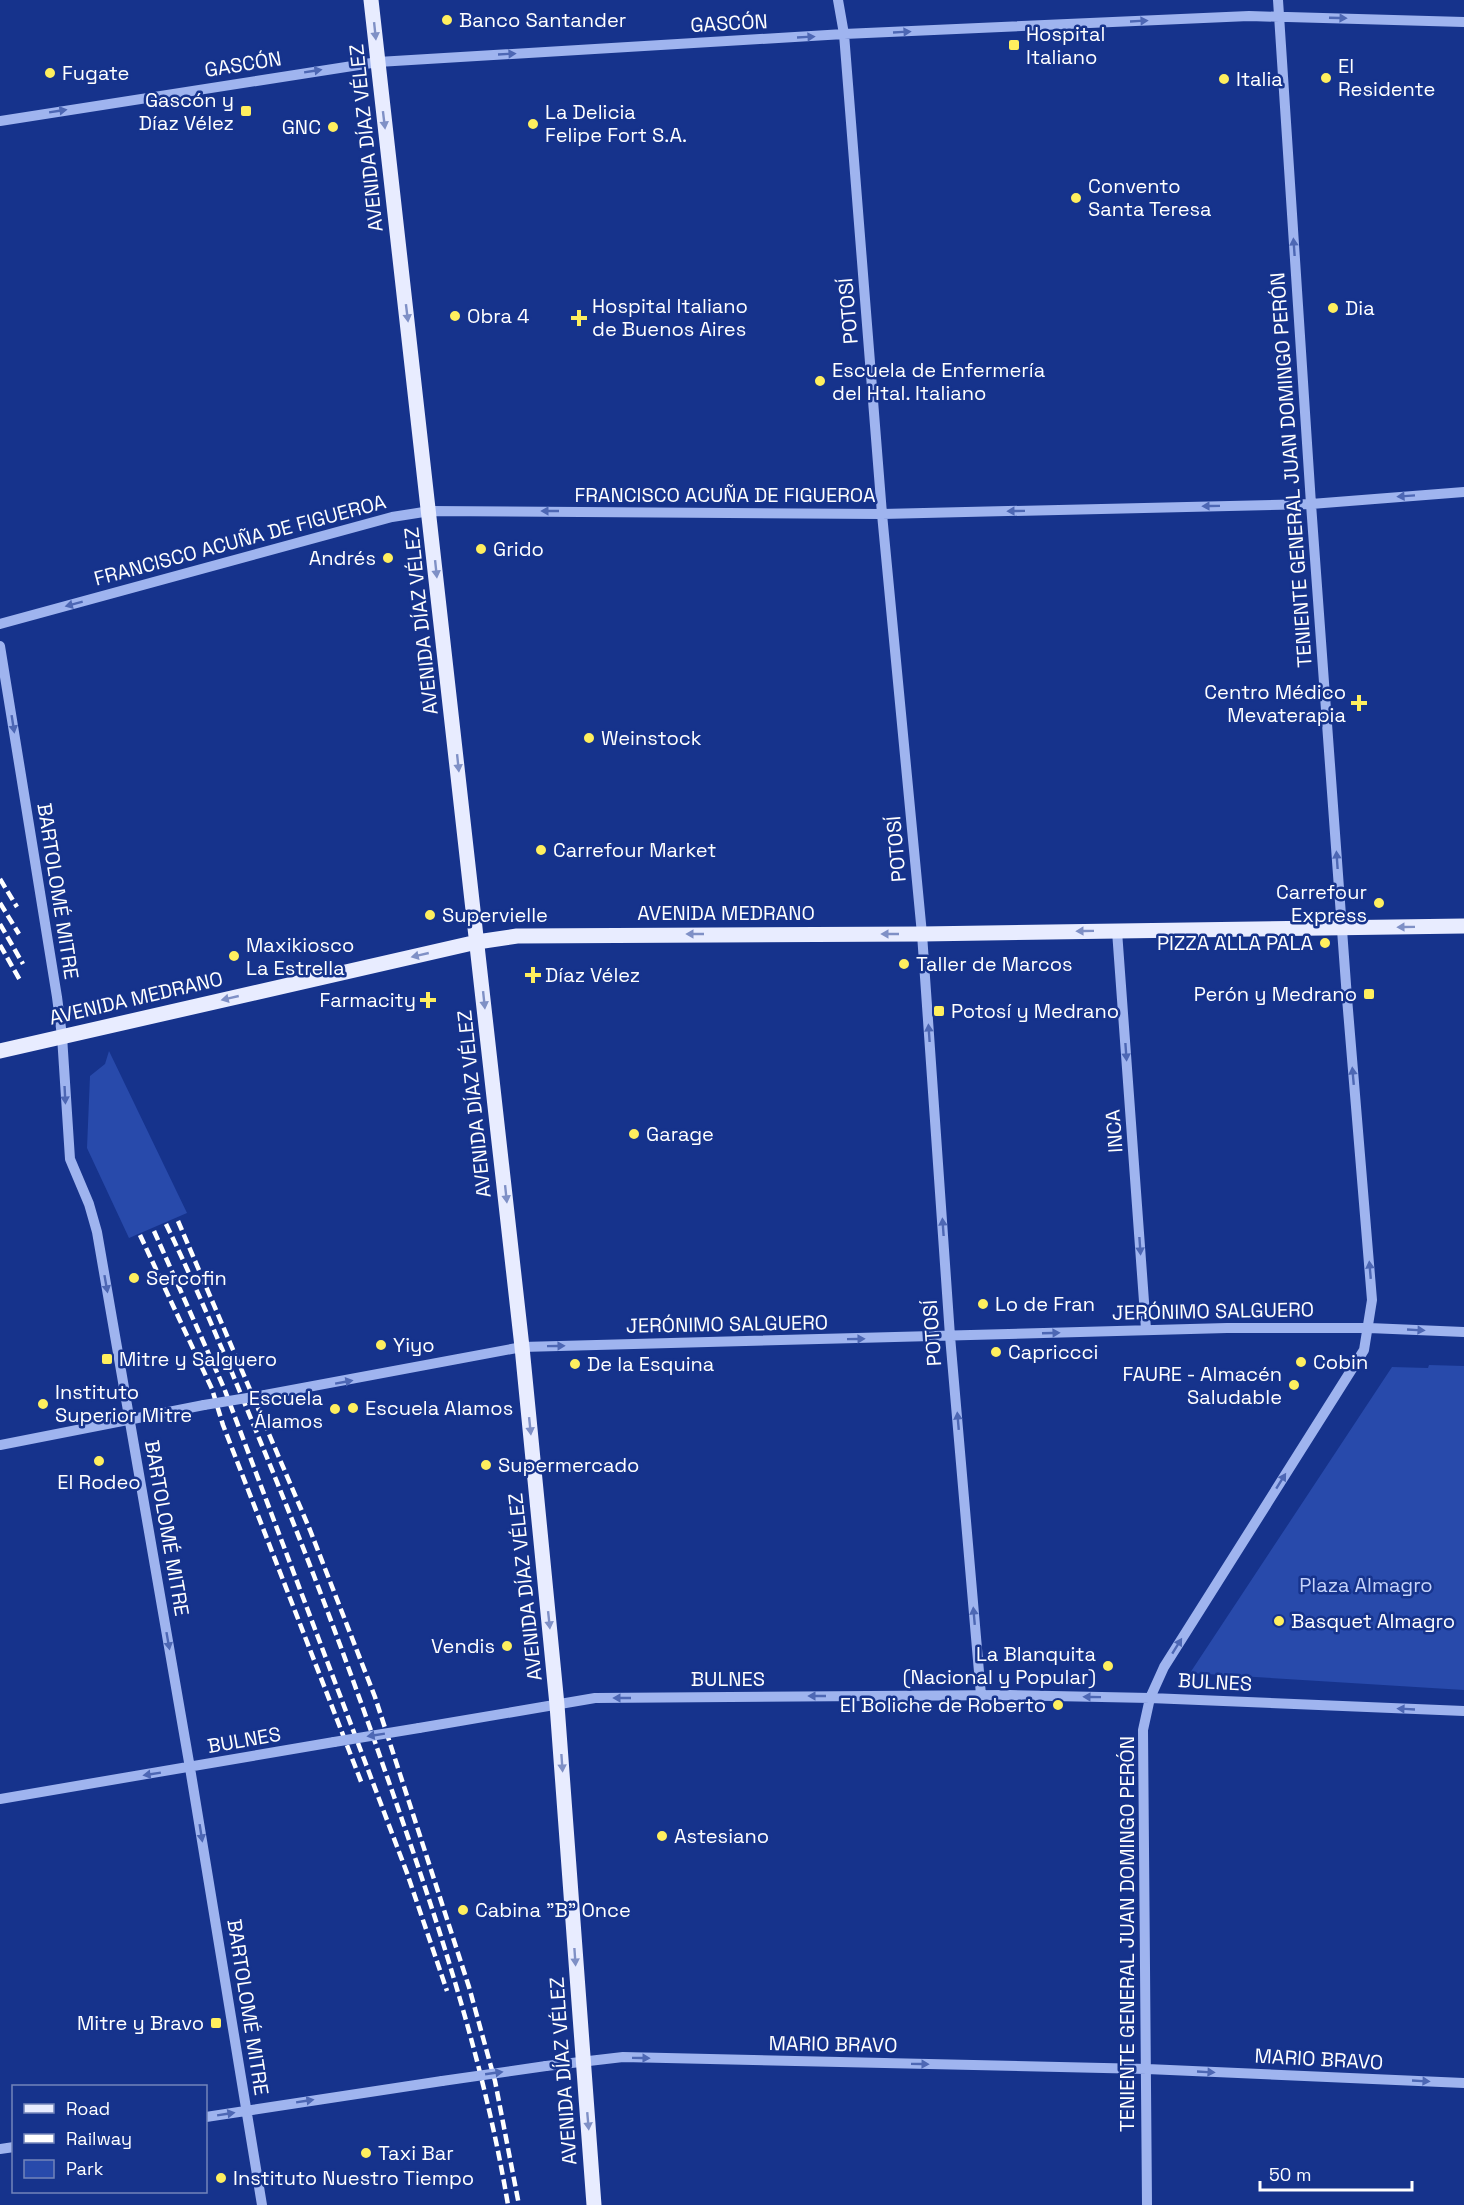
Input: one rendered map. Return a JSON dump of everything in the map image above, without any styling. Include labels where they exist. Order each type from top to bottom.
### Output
[{"type":"main road","name":"AVENIDA DÍAZ VÉLEZ","points":[[371,0],[522,1347],[557,1705],[594,2205]]},
{"type":"main road","name":"AVENIDA MEDRANO","points":[[0,1051],[477,942],[517,936],[1464,926]]},
{"type":"street","name":"POTOSÍ","points":[[838,0],[844,34],[882,514],[922,933],[950,1336],[981,1695]]},
{"type":"street","name":"TENIENTE GENERAL JUAN DOMINGO PERÓN","points":[[1147,2205],[1143,1730],[1150,1698],[1164,1667],[1364,1350],[1372,1300],[1311,504],[1278,0]]},
{"type":"street","name":"GASCÓN","points":[[0,121],[378,62],[844,34],[1280,16],[1464,22]]},
{"type":"street","name":"FRANCISCO ACUÑA DE FIGUEROA","points":[[0,624],[393,517],[429,511],[882,514],[1311,504],[1464,492]]},
{"type":"street","name":"BARTOLOMÉ MITRE","points":[[0,646],[62,1036],[70,1159],[89,1204],[97,1232],[190,1767],[262,2205]]},
{"type":"street","name":"INCA","points":[[1117,931],[1146,1329]]},
{"type":"street","name":"JERÓNIMO SALGUERO","points":[[0,1445],[522,1347],[1146,1329],[1369,1328],[1464,1332]]},
{"type":"street","name":"BULNES","points":[[0,1799],[596,1698],[981,1695],[1150,1698],[1464,1712]]},
{"type":"street","name":"MARIO BRAVO","points":[[207,2117],[546,2066],[623,2057],[1147,2069],[1464,2083]]},
{"type":"green space","points":[[109,1051],[187,1213],[129,1238],[87,1148],[90,1076],[105,1064]]},
{"type":"green space","name":"Plaza Almagro","points":[[1429,1365],[1464,1366],[1464,1690],[1190,1673],[1392,1367],[1428,1368]]},
{"type":"railway","points":[[0,879],[17,907]]},
{"type":"railway","points":[[0,903],[19,934]]},
{"type":"railway","points":[[0,924],[23,964]]},
{"type":"railway","points":[[0,945],[21,982]]},
{"type":"railway","points":[[178,1221],[310,1530],[375,1697],[469,1987],[495,2081],[519,2205]]},
{"type":"railway","points":[[166,1224],[212,1324],[289,1511],[338,1639],[403,1821],[439,1929],[471,2038],[498,2149],[508,2205]]},
{"type":"railway","points":[[154,1231],[224,1388],[407,1873],[447,1991]]},
{"type":"railway","points":[[140,1235],[212,1389],[223,1425],[362,1784]]},
{"type":"place","name":"Banco Santander","points":[[447,20]]},
{"type":"place","name":"Hospital Italiano","points":[[1014,45]]},
{"type":"place","name":"Fugate","points":[[50,73]]},
{"type":"place","name":"El Residente","points":[[1326,78]]},
{"type":"place","name":"Italia","points":[[1224,79]]},
{"type":"place","name":"Gascón y Díaz Vélez","points":[[246,111]]},
{"type":"place","name":"La Delicia Felipe Fort S.A.","points":[[533,124]]},
{"type":"place","name":"GNC","points":[[333,127]]},
{"type":"place","name":"Convento Santa Teresa","points":[[1076,198]]},
{"type":"place","name":"Dia","points":[[1333,308]]},
{"type":"place","name":"Obra 4","points":[[455,316]]},
{"type":"place","name":"Hospital Italiano de Buenos Aires","points":[[579,318]]},
{"type":"place","name":"Escuela de Enfermería del Htal. Italiano","points":[[820,381]]},
{"type":"place","name":"Grido","points":[[481,549]]},
{"type":"place","name":"Andrés","points":[[388,558]]},
{"type":"place","name":"Centro Médico Mevaterapia","points":[[1359,703]]},
{"type":"place","name":"Weinstock","points":[[589,738]]},
{"type":"place","name":"Carrefour Market","points":[[541,850]]},
{"type":"place","name":"Carrefour Express","points":[[1379,903]]},
{"type":"place","name":"Supervielle","points":[[430,915]]},
{"type":"place","name":"PIZZA ALLA PALA","points":[[1325,943]]},
{"type":"place","name":"Maxikiosco La Estrella","points":[[234,956]]},
{"type":"place","name":"Taller de Marcos","points":[[904,964]]},
{"type":"place","name":"Díaz Vélez","points":[[533,975]]},
{"type":"place","name":"Perón y Medrano","points":[[1369,994]]},
{"type":"place","name":"Farmacity","points":[[428,1000]]},
{"type":"place","name":"Potosí y Medrano","points":[[939,1011]]},
{"type":"place","name":"Garage","points":[[634,1134]]},
{"type":"place","name":"Sercofin","points":[[134,1278]]},
{"type":"place","name":"Lo de Fran","points":[[983,1304]]},
{"type":"place","name":"Yiyo","points":[[381,1345]]},
{"type":"place","name":"Capriccci","points":[[996,1352]]},
{"type":"place","name":"Mitre y Salguero","points":[[107,1359]]},
{"type":"place","name":"Cobin","points":[[1301,1362]]},
{"type":"place","name":"De la Esquina","points":[[575,1364]]},
{"type":"place","name":"FAURE - Almacén Saludable","points":[[1294,1385]]},
{"type":"place","name":"Instituto Superior Mitre","points":[[43,1404]]},
{"type":"place","name":"Escuela Alamos","points":[[353,1408]]},
{"type":"place","name":"Escuela Álamos","points":[[335,1409]]},
{"type":"place","name":"El Rodeo","points":[[99,1461]]},
{"type":"place","name":"Supermercado","points":[[486,1465]]},
{"type":"place","name":"Basquet Almagro","points":[[1279,1621]]},
{"type":"place","name":"Vendis","points":[[507,1646]]},
{"type":"place","name":"La Blanquita (Nacional y Popular)","points":[[1108,1666]]},
{"type":"place","name":"El Boliche de Roberto","points":[[1058,1705]]},
{"type":"place","name":"Astesiano","points":[[662,1836]]},
{"type":"place","name":"Cabina \"B\" Once","points":[[463,1910]]},
{"type":"place","name":"Mitre y Bravo","points":[[216,2023]]},
{"type":"place","name":"Taxi Bar","points":[[366,2153]]},
{"type":"place","name":"Instituto Nuestro Tiempo","points":[[221,2178]]}]
